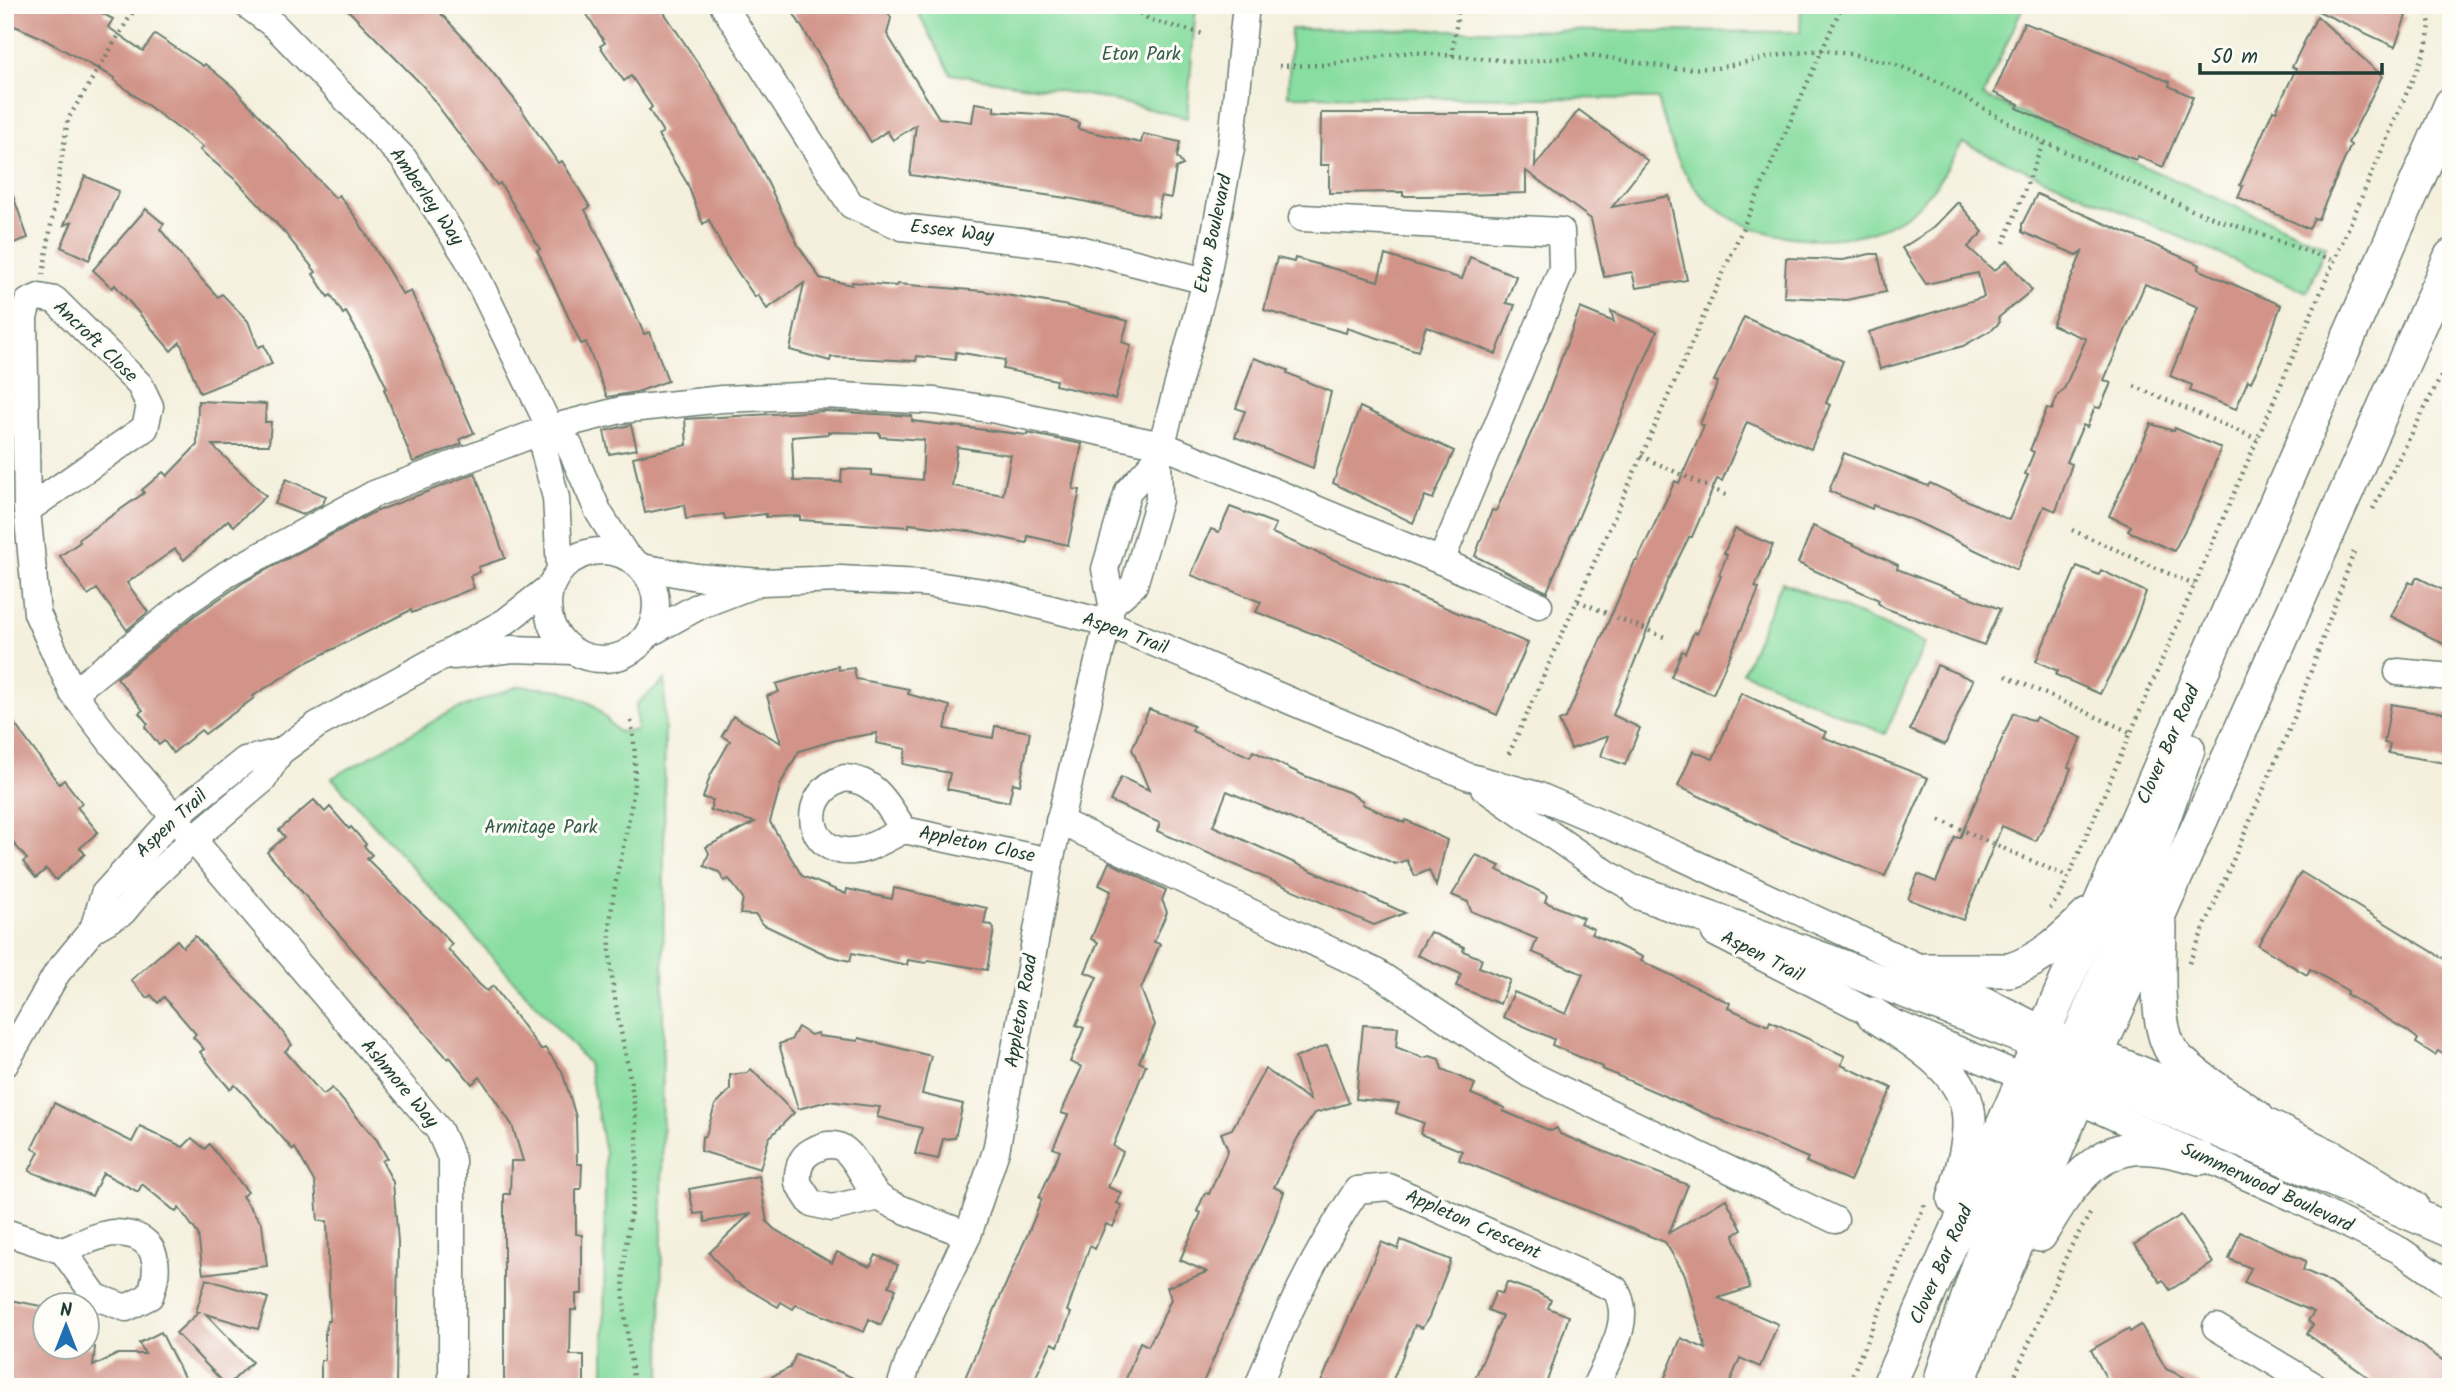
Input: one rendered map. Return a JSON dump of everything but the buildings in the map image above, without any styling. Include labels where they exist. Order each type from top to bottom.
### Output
[{"type":"main road","name":"Clover Bar Road","points":[[1956,1387],[1981,1329],[2062,1063],[2098,907],[2451,104]]},
{"type":"main road","name":"Clover Bar Road","points":[[1888,1387],[1931,1287],[2062,1063],[2161,914],[2451,256]]},
{"type":"main road","points":[[1940,1387],[1949,1349],[1995,1216],[2127,922],[2186,760],[2201,673]]},
{"type":"main road","points":[[1640,893],[1825,960],[2451,1230]]},
{"type":"main road","points":[[1926,970],[2010,970],[2020,967],[2051,950],[2098,907]]},
{"type":"main road","points":[[2161,914],[2159,990],[2164,1032],[2176,1058],[2257,1117]]},
{"type":"main road","points":[[1873,1014],[1936,1057],[1955,1080],[1969,1117],[1965,1157],[1931,1287]]},
{"type":"main road","points":[[1981,1329],[2079,1175],[2100,1160],[2130,1148],[2151,1148],[2200,1158]]},
{"type":"street","name":"Amberley Way","points":[[247,5],[275,26],[404,159],[468,259],[550,428],[569,445],[599,513],[634,562]]},
{"type":"street","name":"Essex Way","points":[[723,5],[850,205],[902,226],[1072,247],[1206,281]]},
{"type":"street","name":"Eton Boulevard","points":[[1110,613],[1134,585],[1159,500],[1160,451],[1206,281],[1231,148],[1246,5]]},
{"type":"street","points":[[1302,218],[1561,231],[1562,269],[1441,561]]},
{"type":"street","name":"Ancroft Close","points":[[27,510],[145,428],[150,406],[140,385],[55,300],[39,297],[28,302],[24,318],[27,510],[37,613],[73,693],[192,840]]},
{"type":"street","points":[[73,693],[185,603],[272,548],[374,494],[550,428],[621,411],[722,400],[824,395],[947,402],[1160,451],[1441,561],[1539,606]]},
{"type":"street","points":[[550,428],[544,451],[556,498],[555,578],[547,604],[550,622],[559,639],[572,651]]},
{"type":"street","name":"Aspen Trail","points":[[5,1065],[57,973],[93,929],[123,912],[148,882],[192,840],[263,780],[280,752],[317,725],[505,622],[574,558],[592,552],[610,551],[634,562],[697,577],[762,582],[840,579],[923,583],[1110,613],[1466,776],[1537,795],[1624,831],[1926,970],[2062,1063]]},
{"type":"street","points":[[634,562],[651,582],[656,598],[656,616],[650,633]]},
{"type":"street","name":"Aspen Trail","points":[[441,657],[513,649],[572,651],[589,659],[615,658],[639,646],[650,633],[701,605],[762,582]]},
{"type":"street","name":"Appleton Road","points":[[900,1387],[910,1357],[968,1235],[996,1151],[1049,861],[1110,613]]},
{"type":"street","points":[[2398,672],[2451,677]]},
{"type":"street","name":"Aspen Trail","points":[[93,929],[104,894],[174,817],[245,760],[280,752]]},
{"type":"street","name":"Aspen Trail","points":[[1466,776],[1605,872],[1640,893],[1873,1014],[2062,1063]]},
{"type":"street","points":[[1059,821],[1376,972],[1529,1074],[1835,1220]]},
{"type":"street","name":"Appleton Close","points":[[904,830],[1049,861]]},
{"type":"street","name":"Ashmore Way","points":[[192,840],[439,1130],[452,1160],[452,1387]]},
{"type":"street","points":[[2062,1063],[2257,1117],[2364,1171],[2451,1230]]},
{"type":"street","name":"Summerwood Boulevard","points":[[2062,1063],[2200,1158],[2401,1251],[2451,1286]]},
{"type":"street","name":"Appleton Crescent","points":[[1258,1387],[1277,1337],[1323,1243],[1357,1190],[1389,1187],[1615,1289],[1623,1301],[1624,1317],[1595,1387]]},
{"type":"street","points":[[879,1197],[968,1235]]},
{"type":"street","points":[[5,1232],[63,1251]]},
{"type":"street","points":[[2216,1327],[2316,1387]]},
{"type":"path","points":[[39,297],[68,119],[137,5]]},
{"type":"path","points":[[1129,5],[1150,20],[1204,34]]},
{"type":"path","points":[[1452,56],[1458,5]]},
{"type":"path","points":[[1509,754],[1842,5]]},
{"type":"path","points":[[2048,913],[2068,877],[2426,48],[2430,25],[2426,5]]},
{"type":"path","points":[[1279,66],[1324,65],[1411,52],[1521,62],[1591,55],[1677,69],[1717,68],[1786,54],[1822,50],[1894,64],[1939,82],[2044,141],[2192,210],[2334,261]]},
{"type":"path","points":[[2004,243],[2044,141]]},
{"type":"path","points":[[2370,514],[2451,357]]},
{"type":"path","points":[[2134,386],[2258,439]]},
{"type":"path","points":[[1641,456],[1728,496]]},
{"type":"path","points":[[2072,530],[2194,585]]},
{"type":"path","points":[[2186,971],[2294,718],[2359,538]]},
{"type":"path","points":[[1578,601],[1664,637]]},
{"type":"path","points":[[2006,676],[2130,732]]},
{"type":"path","points":[[631,721],[636,786],[612,911],[610,962],[619,1031],[634,1093],[637,1141],[624,1267],[634,1387]]},
{"type":"path","points":[[1940,820],[2068,877]]},
{"type":"path","points":[[1847,1387],[1927,1202]]},
{"type":"path","points":[[2010,1387],[2069,1250],[2092,1209]]},
{"type":"green space","name":"Eton Park","points":[[914,5],[1196,5],[1187,118],[1098,97],[951,74]]},
{"type":"green space","points":[[1801,5],[2024,5],[1983,96],[2326,246],[2307,292],[1963,143],[1932,190],[1908,214],[1861,235],[1803,238],[1748,226],[1724,214],[1704,198],[1680,164],[1658,99],[1288,96],[1291,29],[1800,32]]},
{"type":"green space","points":[[1782,582],[1925,643],[1885,734],[1743,672]]},
{"type":"green space","name":"Armitage Park","points":[[665,680],[661,1387],[604,1387],[605,1153],[588,1063],[332,778],[452,711],[519,686],[562,690],[594,705],[618,732],[637,730],[636,704]]}]
